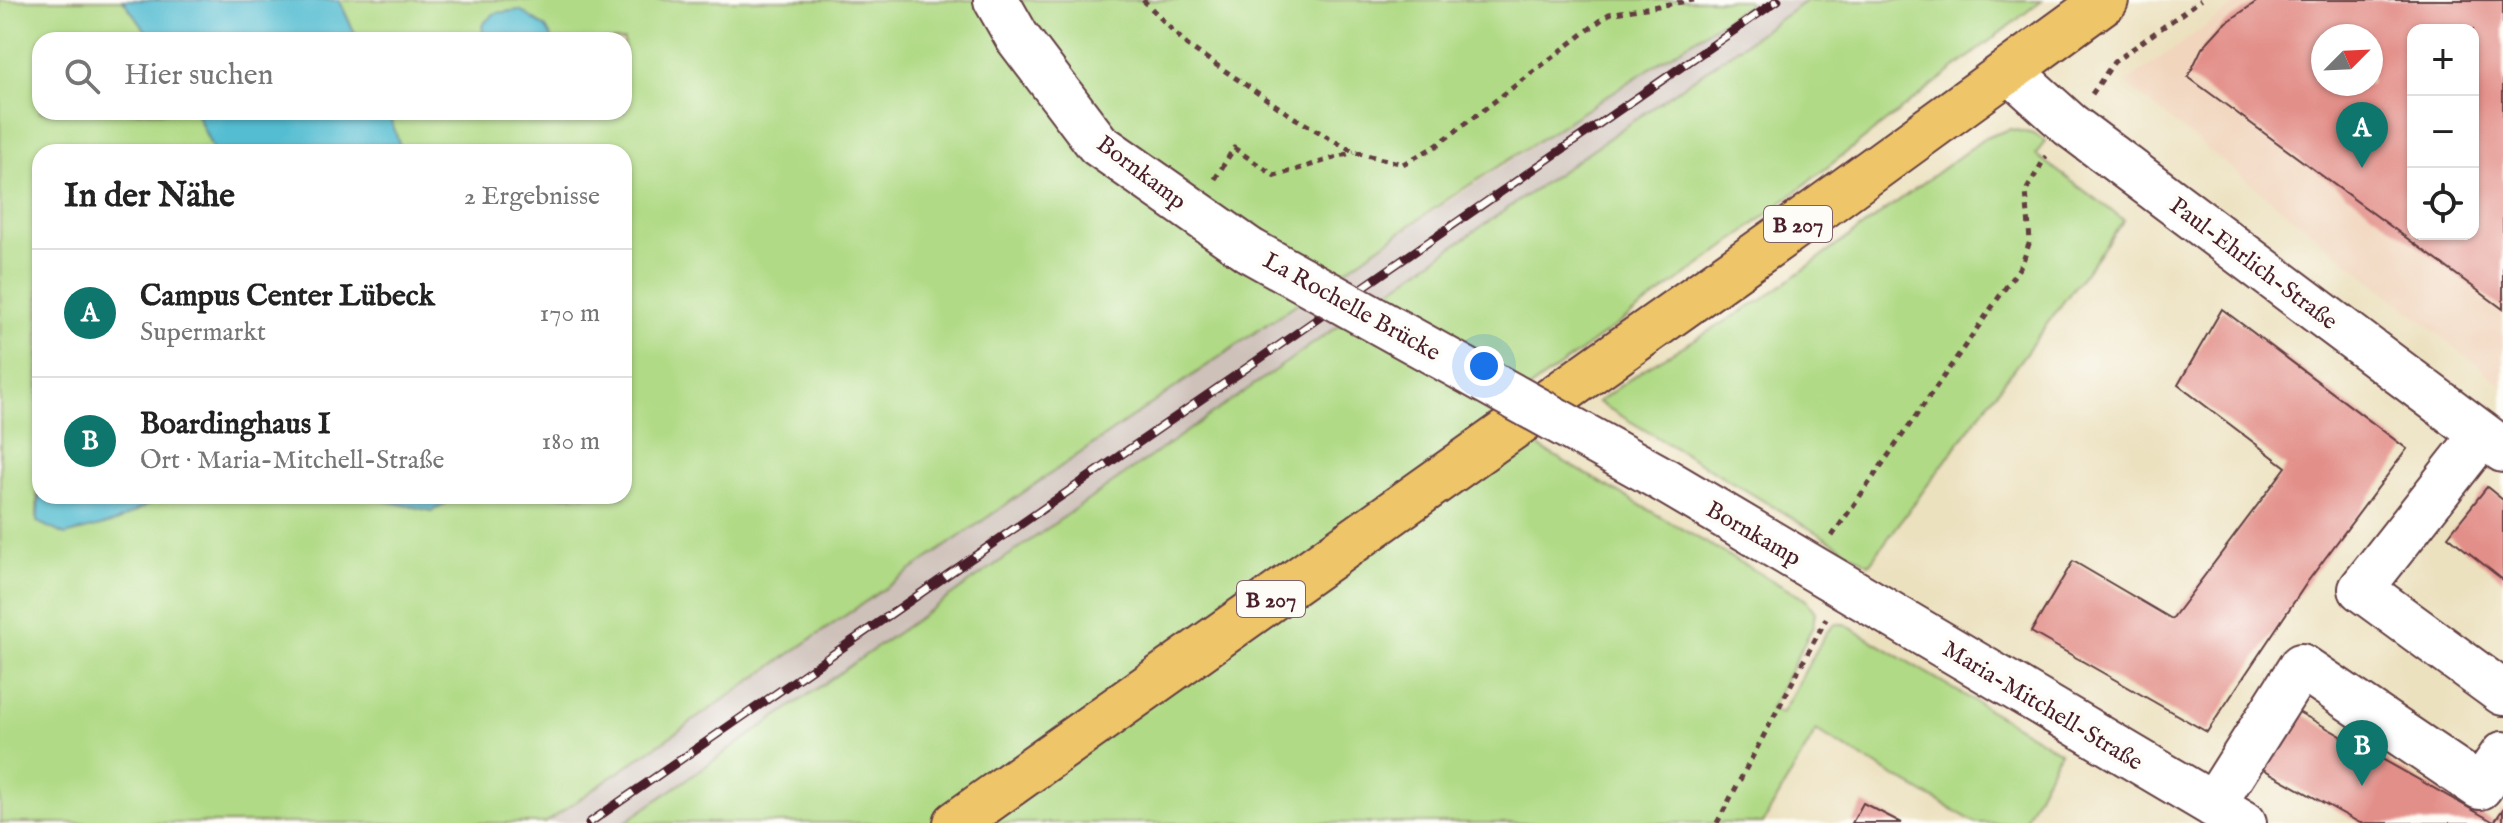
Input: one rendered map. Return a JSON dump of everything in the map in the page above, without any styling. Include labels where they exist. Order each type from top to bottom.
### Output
[{"type":"main road","name":"B 207","points":[[956,823],[2106,0]]},
{"type":"street","name":"Bornkamp","points":[[996,0],[1017,37],[1098,144],[1249,250]]},
{"type":"street","name":"Paul-Ehrlich-Straße","points":[[2010,71],[2070,125],[2493,443]]},
{"type":"street","name":"La Rochelle Brücke","points":[[1249,250],[1664,480]]},
{"type":"street","points":[[2493,443],[2361,589],[2503,693]]},
{"type":"street","name":"Bornkamp","points":[[1664,480],[1828,577]]},
{"type":"street","name":"Maria-Mitchell-Straße","points":[[1828,577],[2228,814]]},
{"type":"street","points":[[2228,814],[2301,666],[2480,787],[2503,754]]},
{"type":"path","points":[[1143,0],[1187,45],[1293,117],[1354,152],[1403,164],[1436,146],[1609,14],[1694,0]]},
{"type":"path","points":[[1717,823],[1828,577],[2022,264],[2030,241],[2026,191],[2114,62],[2201,0]]},
{"type":"path","points":[[1208,190],[1234,148],[1275,176],[1354,152]]},
{"type":"shaded area","points":[[1747,0],[1807,0],[625,823],[545,823],[1302,298],[1748,4]]},
{"type":"shaded area","points":[[2243,0],[2503,0],[2503,386],[2125,83]]},
{"type":"green space","points":[[0,0],[123,0],[147,32],[32,32],[32,120],[200,120],[210,144],[32,144],[32,504],[37,504],[37,522],[116,522],[149,504],[400,504],[432,511],[445,504],[632,504],[632,144],[399,144],[391,120],[632,120],[632,32],[354,32],[339,0],[1747,0],[1749,4],[1451,197],[545,823],[0,823]]},
{"type":"green space","points":[[1807,0],[2042,0],[1725,247],[1488,418],[1806,600],[1815,612],[1813,626],[1770,709],[1781,714],[1826,633],[1835,624],[1844,624],[2060,752],[2023,823],[1976,823],[1816,731],[1763,823],[624,823]]},
{"type":"green space","points":[[2010,129],[2034,134],[2045,141],[2036,155],[2124,220],[1869,564],[1598,402],[1644,369],[1762,300],[1985,138]]},
{"type":"water","points":[[123,0],[339,0],[354,32],[147,32]]},
{"type":"water","points":[[520,10],[548,32],[483,32],[482,25],[495,13]]},
{"type":"water","points":[[200,120],[391,120],[399,144],[210,144]]},
{"type":"water","points":[[39,504],[149,504],[116,522],[65,535],[37,522]]},
{"type":"water","points":[[400,504],[445,504],[432,511]]},
{"type":"building","points":[[2259,0],[2503,0],[2503,309],[2409,240],[2479,240],[2479,24],[2407,24],[2407,238],[2188,77],[2202,48],[2223,25]]},
{"type":"building","points":[[2222,309],[2407,449],[2308,581],[2207,732],[2031,632],[2073,561],[2172,619],[2286,467],[2178,385]]},
{"type":"building","points":[[2487,487],[2503,500],[2503,580],[2448,536]]},
{"type":"building","points":[[2286,705],[2494,822],[2503,809],[2503,823],[2360,823],[2254,764]]},
{"type":"building","points":[[1863,803],[1902,823],[1852,823]]},
{"type":"railway","points":[[589,823],[1778,0]]},
{"type":"place","name":"Campus Center Lübeck","points":[[2362,168]]},
{"type":"place","name":"Boardinghaus I","points":[[2362,786]]}]
